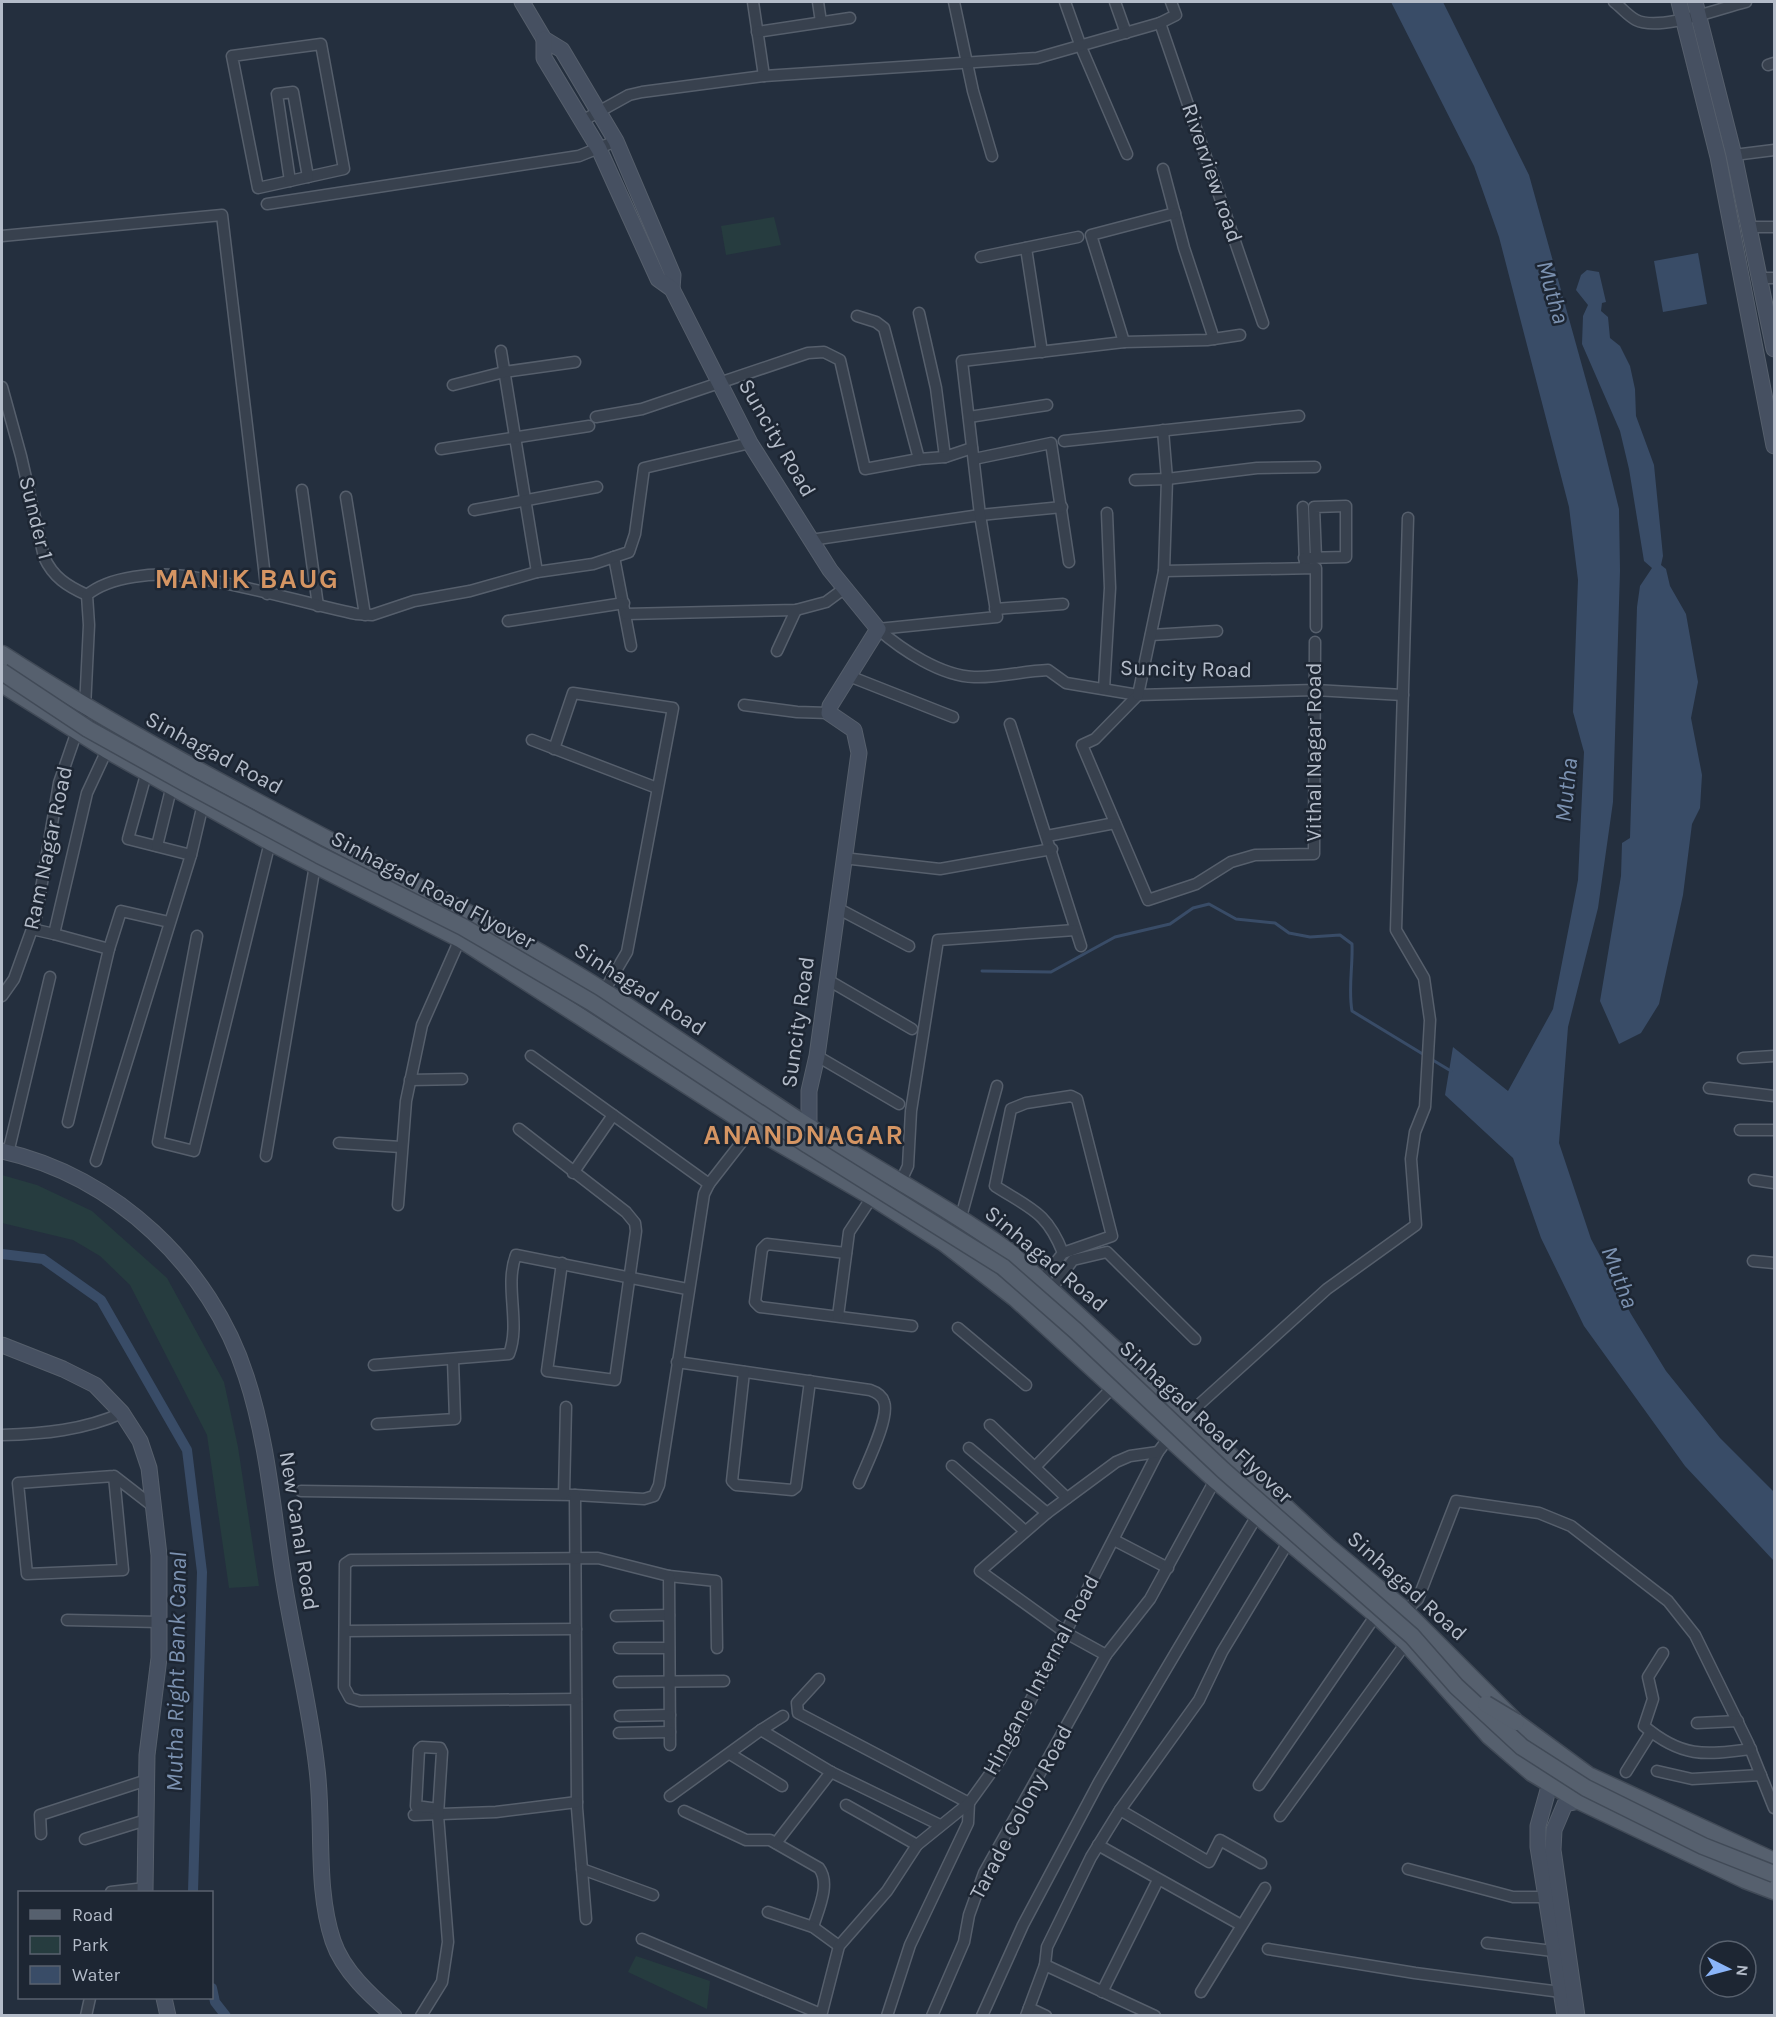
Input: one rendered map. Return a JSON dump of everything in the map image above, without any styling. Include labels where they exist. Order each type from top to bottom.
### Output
[{"type":"main road","name":"Sinhagad Road","points":[[2,654],[85,708],[520,941],[604,991],[809,1127],[961,1217],[1011,1254],[1046,1285],[1329,1547],[1405,1611],[1516,1722],[1588,1775],[1774,1861]]},
{"type":"main road","name":"Sinhagad Road Flyover","points":[[2,666],[49,697],[168,765],[520,951],[747,1097],[955,1224],[1006,1262],[1332,1557],[1400,1615],[1479,1698],[1493,1710],[1516,1722]]},
{"type":"main road","name":"Sinhagad Road Flyover","points":[[2,672],[88,729],[319,855],[464,927],[581,996],[808,1145],[1003,1267],[1076,1331],[1215,1462],[1412,1636],[1456,1686],[1522,1747],[1586,1788],[1703,1846],[1774,1874]]},
{"type":"main road","name":"Sinhagad Road","points":[[2,684],[107,750],[270,842],[460,939],[753,1128],[872,1197],[944,1243],[990,1279],[1215,1480],[1376,1615],[1406,1643],[1489,1736],[1532,1773],[1579,1801],[1745,1881],[1774,1891]]},
{"type":"street","name":"Suncity Road","points":[[522,2],[544,39],[561,50],[616,141],[673,275],[672,289]]},
{"type":"street","points":[[753,2],[764,76]]},
{"type":"street","points":[[818,2],[821,22]]},
{"type":"street","points":[[954,2],[969,60],[973,91],[992,156]]},
{"type":"street","points":[[1065,2],[1081,47],[1127,154]]},
{"type":"street","points":[[1115,2],[1126,33]]},
{"type":"street","points":[[582,121],[629,95],[642,92],[764,76],[969,60],[1037,58],[1160,23],[1176,15],[1171,2]]},
{"type":"street","points":[[1614,2],[1635,20],[1645,22],[1746,2]]},
{"type":"street","points":[[1679,2],[1692,11],[1734,155],[1750,227],[1768,278],[1774,349]]},
{"type":"street","points":[[1692,11],[1774,446]]},
{"type":"street","points":[[757,32],[850,18]]},
{"type":"street","name":"Riverview road","points":[[1160,23],[1263,323]]},
{"type":"street","name":"Suncity Road","points":[[544,39],[544,58],[599,149],[658,279],[672,289],[750,443],[844,588],[890,640],[942,670],[970,677],[1048,670],[1066,683],[1138,695],[1315,690],[1403,695]]},
{"type":"street","points":[[321,44],[345,169],[299,179],[258,188],[232,56],[321,44]]},
{"type":"street","points":[[299,179],[277,94],[293,92],[302,198]]},
{"type":"street","points":[[267,204],[579,156],[616,141]]},
{"type":"street","points":[[1734,155],[1774,150]]},
{"type":"street","points":[[1163,169],[1214,339]]},
{"type":"street","points":[[1124,342],[1091,235],[1175,213]]},
{"type":"street","points":[[2,236],[222,215],[267,594]]},
{"type":"street","points":[[1750,227],[1774,227]]},
{"type":"street","points":[[981,257],[1078,237]]},
{"type":"street","points":[[1026,248],[1042,352]]},
{"type":"street","points":[[919,314],[936,388],[945,457]]},
{"type":"street","points":[[857,316],[876,322],[884,328],[919,459]]},
{"type":"street","points":[[744,705],[797,712],[829,713],[830,706],[878,629],[997,617],[980,515],[962,361],[1124,342],[1214,339],[1240,335]]},
{"type":"street","points":[[501,351],[537,572]]},
{"type":"street","points":[[441,449],[515,438],[642,409],[808,353],[824,352],[840,360],[865,469],[919,459],[1051,443],[1069,562]]},
{"type":"street","points":[[453,385],[504,372],[575,362]]},
{"type":"street","name":"Sunder 1","points":[[2,387],[21,456],[44,557],[50,572],[67,586],[87,595]]},
{"type":"street","points":[[969,417],[1047,405]]},
{"type":"street","points":[[1064,441],[1299,416]]},
{"type":"street","points":[[1047,836],[1115,823],[1082,745],[1095,739],[1138,695],[1164,571],[1167,479],[1163,430]]},
{"type":"street","points":[[87,595],[94,589],[114,582],[163,575],[184,576],[365,615],[414,601],[470,591],[537,572],[593,564],[629,552],[635,534],[644,468],[750,443]]},
{"type":"street","points":[[1135,480],[1167,479],[1257,468],[1316,467]]},
{"type":"street","points":[[474,510],[597,488]]},
{"type":"street","points":[[302,490],[318,606]]},
{"type":"street","points":[[346,497],[365,615]]},
{"type":"street","points":[[1164,571],[1308,561],[1346,557],[1346,506],[1314,507],[1315,515],[1308,561]]},
{"type":"street","points":[[811,540],[980,515],[1062,507]]},
{"type":"street","points":[[1315,515],[1303,511],[1308,561],[1316,568],[1316,627]]},
{"type":"street","points":[[1104,690],[1110,588],[1107,513]]},
{"type":"street","points":[[1403,695],[1408,518]]},
{"type":"street","points":[[614,557],[631,645]]},
{"type":"street","points":[[508,621],[625,609],[796,610],[826,602],[844,588]]},
{"type":"street","name":"Ram Nagar Road","points":[[2,996],[14,979],[32,929],[49,852],[59,783],[85,708],[89,625],[87,595]]},
{"type":"street","points":[[995,609],[1063,604]]},
{"type":"street","points":[[777,651],[796,610]]},
{"type":"street","points":[[1151,635],[1218,631]]},
{"type":"street","name":"Vithal Nagar Road","points":[[1115,823],[1148,900],[1197,884],[1231,862],[1255,855],[1314,854],[1315,642]]},
{"type":"street","points":[[849,676],[953,717]]},
{"type":"street","points":[[554,749],[573,693],[673,708],[627,952],[604,991]]},
{"type":"street","name":"Hingane Internal Road","points":[[821,2015],[839,1946],[887,1891],[917,1845],[969,1803],[1000,1760],[1158,1452],[1186,1414],[1327,1289],[1416,1225],[1411,1159],[1415,1132],[1425,1107],[1430,1020],[1424,978],[1396,930],[1403,695]]},
{"type":"street","name":"Suncity Road","points":[[809,1127],[809,1091],[817,1056],[859,753],[856,734],[851,727],[829,713]]},
{"type":"street","points":[[1010,724],[1052,849],[1081,946]]},
{"type":"street","points":[[532,740],[657,788]]},
{"type":"street","points":[[54,934],[87,793],[107,750]]},
{"type":"street","points":[[147,771],[128,838],[191,855]]},
{"type":"street","points":[[157,846],[172,785]]},
{"type":"street","points":[[96,1161],[191,855],[202,804]]},
{"type":"street","points":[[197,936],[158,1142],[194,1151],[270,842]]},
{"type":"street","points":[[843,858],[940,868],[1052,849]]},
{"type":"street","points":[[266,1156],[315,865]]},
{"type":"street","points":[[837,908],[909,946]]},
{"type":"street","points":[[68,1122],[109,949],[121,911],[169,922]]},
{"type":"street","points":[[32,929],[109,949]]},
{"type":"street","points":[[901,1181],[908,1166],[911,1111],[939,940],[1075,930]]},
{"type":"street","points":[[398,1205],[401,1147],[410,1080],[422,1025],[460,939]]},
{"type":"street","points":[[5,1152],[50,977]]},
{"type":"street","points":[[828,980],[912,1029]]},
{"type":"street","points":[[531,1056],[709,1184]]},
{"type":"street","points":[[817,1056],[899,1104]]},
{"type":"street","points":[[1743,1058],[1774,1056]]},
{"type":"street","points":[[410,1080],[462,1079]]},
{"type":"street","points":[[961,1217],[998,1086]]},
{"type":"street","points":[[1709,1088],[1774,1096]]},
{"type":"street","points":[[1046,1285],[1063,1253],[1112,1236],[1077,1099],[1071,1096],[1026,1103],[1011,1109],[995,1186],[1043,1217],[1054,1228],[1063,1253]]},
{"type":"street","points":[[300,1491],[570,1494],[644,1499],[654,1496],[659,1485],[687,1289],[699,1234],[704,1194],[709,1184],[753,1128],[769,1101]]},
{"type":"street","points":[[573,1173],[613,1115]]},
{"type":"street","points":[[794,1152],[809,1127]]},
{"type":"street","points":[[519,1129],[626,1212],[635,1223],[615,1380],[547,1371],[562,1263]]},
{"type":"street","points":[[1740,1130],[1774,1130]]},
{"type":"street","points":[[339,1143],[401,1147]]},
{"type":"street","name":"New Canal Road","points":[[5,1152],[79,1180],[121,1206],[147,1227],[186,1266],[208,1297],[229,1334],[246,1376],[260,1429],[293,1639],[308,1710],[317,1769],[325,1900],[333,1943],[352,1975],[394,2016]]},
{"type":"street","points":[[1754,1180],[1774,1183]]},
{"type":"street","points":[[838,1316],[849,1232],[872,1197]]},
{"type":"street","points":[[846,1253],[767,1244],[762,1249],[754,1298],[760,1307],[912,1326]]},
{"type":"street","points":[[1046,1285],[1073,1260],[1107,1252],[1195,1339]]},
{"type":"street","points":[[374,1365],[509,1354],[513,1344],[512,1306],[516,1255],[630,1275],[687,1289]]},
{"type":"street","points":[[1753,1261],[1774,1263]]},
{"type":"street","points":[[958,1328],[1026,1385]]},
{"type":"street","points":[[2,1345],[63,1369],[95,1385],[122,1413],[140,1441],[149,1468],[159,1555],[159,1658],[147,1780],[145,1891]]},
{"type":"street","points":[[377,1424],[455,1419],[453,1360]]},
{"type":"street","points":[[676,1362],[870,1390],[878,1394],[884,1402],[884,1417],[859,1483]]},
{"type":"street","points":[[744,1372],[732,1481],[735,1485],[792,1490],[796,1487],[810,1381]]},
{"type":"street","points":[[1035,1467],[1112,1388]]},
{"type":"street","points":[[566,1407],[576,1558],[577,1802],[586,1919]]},
{"type":"street","points":[[2,1435],[77,1429],[95,1425],[122,1413]]},
{"type":"street","points":[[990,1425],[1068,1498]]},
{"type":"street","points":[[969,1448],[1047,1513]]},
{"type":"street","points":[[1106,1655],[1066,1633],[980,1571],[1047,1513],[1116,1462],[1130,1456],[1158,1452]]},
{"type":"street","points":[[952,1466],[1025,1531]]},
{"type":"street","points":[[114,1476],[123,1570],[27,1574],[18,1483],[114,1476],[154,1507]]},
{"type":"street","name":"Tarade Colony Road","points":[[932,2016],[964,1942],[969,1915],[984,1873],[1106,1655],[1150,1599],[1215,1480]]},
{"type":"street","points":[[1405,1611],[1418,1599],[1456,1501],[1539,1514],[1571,1526],[1668,1601],[1695,1635],[1751,1749],[1774,1808]]},
{"type":"street","points":[[982,2016],[1023,1924],[1098,1782],[1258,1514]]},
{"type":"street","points":[[1114,1540],[1168,1568]]},
{"type":"street","points":[[1046,2016],[1028,2012],[1045,1965],[1047,1947],[1098,1845],[1120,1810],[1199,1700],[1222,1652],[1289,1541]]},
{"type":"street","points":[[576,1699],[360,1701],[350,1698],[344,1687],[345,1564],[351,1560],[598,1558],[669,1576],[716,1581],[717,1648]]},
{"type":"street","points":[[669,1576],[670,1745]]},
{"type":"street","points":[[616,1616],[669,1615]]},
{"type":"street","points":[[1259,1785],[1376,1615]]},
{"type":"street","points":[[67,1620],[159,1622]]},
{"type":"street","points":[[345,1631],[576,1629]]},
{"type":"street","points":[[1280,1816],[1406,1643]]},
{"type":"street","points":[[619,1648],[669,1648]]},
{"type":"street","points":[[1663,1653],[1648,1677],[1653,1699],[1644,1726],[1665,1744],[1704,1755],[1751,1749]]},
{"type":"street","points":[[819,1679],[797,1703],[798,1713],[969,1803],[968,1823],[910,1945],[887,2016]]},
{"type":"street","points":[[619,1682],[724,1682]]},
{"type":"street","points":[[620,1716],[670,1715]]},
{"type":"street","points":[[670,1796],[783,1716]]},
{"type":"street","points":[[1697,1723],[1738,1721]]},
{"type":"street","points":[[761,1730],[831,1772],[940,1825]]},
{"type":"street","points":[[619,1733],[670,1732]]},
{"type":"street","points":[[1626,1772],[1651,1732]]},
{"type":"street","points":[[421,2016],[442,1982],[448,1942],[438,1812],[442,1752],[440,1748],[422,1747],[419,1750],[416,1806],[438,1812]]},
{"type":"street","points":[[730,1754],[782,1786]]},
{"type":"street","points":[[1657,1770],[1692,1779],[1761,1774]]},
{"type":"street","points":[[776,1844],[831,1772]]},
{"type":"street","points":[[1576,2016],[1547,1897],[1538,1826],[1550,1783],[1563,1776],[1588,1775]]},
{"type":"street","points":[[41,1834],[40,1815],[147,1780]]},
{"type":"street","points":[[1565,2016],[1553,1851],[1554,1830],[1565,1804],[1579,1801]]},
{"type":"street","points":[[414,1815],[577,1802]]},
{"type":"street","points":[[846,1805],[917,1845]]},
{"type":"street","points":[[1120,1810],[1209,1862],[1220,1840],[1261,1863]]},
{"type":"street","points":[[684,1811],[746,1840],[762,1839],[776,1844],[819,1868],[824,1875],[824,1889],[813,1927]]},
{"type":"street","points":[[85,1839],[146,1820]]},
{"type":"street","points":[[1098,1845],[1241,1925]]},
{"type":"street","points":[[582,1869],[653,1895]]},
{"type":"street","points":[[1408,1869],[1513,1897],[1547,1897]]},
{"type":"street","points":[[1102,1992],[1158,1880]]},
{"type":"street","points":[[1201,1992],[1265,1888]]},
{"type":"street","points":[[768,1912],[813,1927],[839,1946]]},
{"type":"street","points":[[642,1939],[821,2015]]},
{"type":"street","points":[[1487,1943],[1562,1952]]},
{"type":"street","points":[[1268,1949],[1415,1973],[1562,1992]]},
{"type":"street","points":[[1045,1965],[1155,2016]]},
{"type":"street","points":[[86,2016],[90,1999]]},
{"type":"street","points":[[164,1999],[168,2016]]},
{"type":"green space","points":[[774,217],[781,245],[726,255],[721,226]]},
{"type":"green space","points":[[2,1175],[37,1185],[92,1211],[167,1278],[224,1382],[238,1447],[259,1586],[229,1588],[207,1435],[130,1285],[100,1256],[73,1240],[2,1223]]},
{"type":"green space","points":[[636,1956],[710,1981],[707,2009],[628,1972]]},
{"type":"water","name":"Mutha","points":[[1391,2],[1443,2],[1529,175],[1596,416],[1619,509],[1620,571],[1613,802],[1598,908],[1568,1027],[1559,1143],[1591,1239],[1631,1314],[1666,1371],[1720,1438],[1774,1492],[1774,1561],[1685,1466],[1584,1326],[1541,1238],[1513,1158],[1445,1095],[1453,1047],[1508,1091],[1553,1009],[1578,880],[1584,752],[1573,712],[1578,580],[1569,507],[1499,237],[1474,166]]},
{"type":"water","points":[[1698,253],[1707,304],[1663,312],[1654,261]]},
{"type":"water","points":[[1587,270],[1599,272],[1606,302],[1602,303],[1601,311],[1608,317],[1610,338],[1620,346],[1630,366],[1635,389],[1636,416],[1654,465],[1663,556],[1661,565],[1666,569],[1670,586],[1686,614],[1698,682],[1691,718],[1702,775],[1700,808],[1692,824],[1683,895],[1659,1004],[1641,1033],[1619,1044],[1600,1001],[1621,876],[1622,843],[1630,838],[1637,607],[1640,586],[1652,568],[1644,561],[1629,469],[1620,431],[1582,344],[1583,316],[1588,305],[1576,290],[1581,275]]},
{"type":"waterway","points":[[982,971],[1051,972],[1115,937],[1170,924],[1193,908],[1209,904],[1236,919],[1275,923],[1289,933],[1310,937],[1340,935],[1352,944],[1350,994],[1352,1011],[1426,1056]]},
{"type":"waterway","points":[[1431,1059],[1451,1071]]},
{"type":"waterway","name":"Mutha Right Bank Canal","points":[[2,1254],[43,1259],[101,1300],[187,1450],[202,1572],[193,1891]]},
{"type":"waterway","name":"Mutha Right Bank Canal","points":[[213,1993],[215,2002],[226,2016]]},
{"type":"district","name":"MANIK BAUG","points":[[247,578]]},
{"type":"district","name":"ANANDNAGAR","points":[[804,1134]]}]
